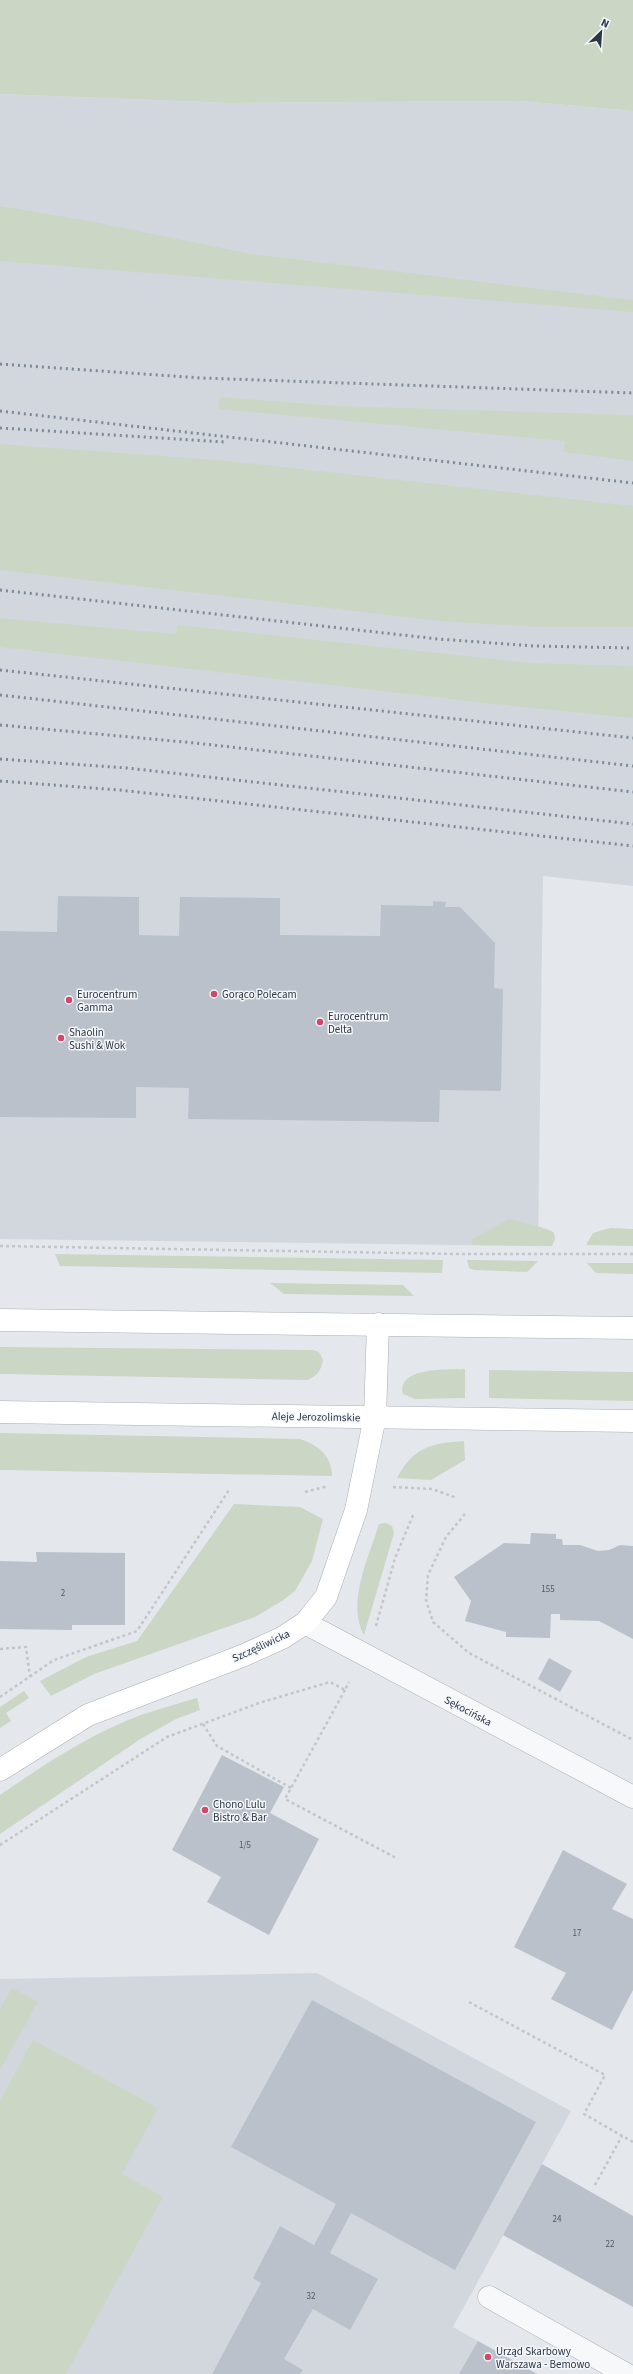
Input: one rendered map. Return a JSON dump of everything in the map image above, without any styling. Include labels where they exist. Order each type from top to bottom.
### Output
[{"type":"main road","points":[[0,1320],[633,1328]]},
{"type":"main road","name":"Szczęśliwicka","points":[[0,1770],[62,1729],[88,1715],[242,1656],[282,1638],[304,1623],[326,1597],[336,1572],[356,1510],[375,1418],[378,1324]]},
{"type":"main road","name":"Aleje Jerozolimskie","points":[[0,1412],[633,1421]]},
{"type":"street","name":"Sękocińska","points":[[304,1623],[633,1797]]},
{"type":"street","points":[[489,2297],[626,2374]]},
{"type":"path","points":[[0,1246],[457,1254],[633,1254]]},
{"type":"path","points":[[304,1492],[332,1485]]},
{"type":"path","points":[[390,1487],[432,1489],[457,1498]]},
{"type":"path","points":[[0,1696],[54,1660],[137,1631],[229,1490]]},
{"type":"path","points":[[398,1859],[285,1799],[371,1645],[380,1605],[395,1558],[414,1513]]},
{"type":"path","points":[[465,1514],[446,1538],[428,1576],[426,1600],[433,1622],[469,1653],[633,1740]]},
{"type":"path","points":[[0,1649],[26,1646],[30,1677]]},
{"type":"path","points":[[0,1846],[113,1770],[167,1737],[258,1703],[330,1682],[345,1690]]},
{"type":"path","points":[[202,1724],[217,1746],[291,1788]]},
{"type":"path","points":[[469,2002],[605,2075],[584,2114],[633,2142]]},
{"type":"path","points":[[595,2185],[622,2136]]},
{"type":"shaded area","points":[[0,94],[230,103],[521,101],[633,111],[633,886],[543,876],[538,1246],[0,1239]]},
{"type":"shaded area","points":[[317,1973],[571,2111],[453,2327],[537,2374],[0,2374],[0,1979]]},
{"type":"green space","points":[[0,0],[633,0],[633,111],[521,101],[230,103],[0,94]]},
{"type":"green space","points":[[0,206],[94,222],[252,254],[633,300],[633,312],[0,261]]},
{"type":"green space","points":[[220,397],[336,406],[633,415],[633,461],[563,452],[565,441],[218,409]]},
{"type":"green space","points":[[0,444],[229,461],[633,506],[633,627],[534,627],[440,621],[0,570]]},
{"type":"green space","points":[[0,618],[176,634],[177,625],[530,663],[633,666],[633,718],[494,704],[0,647]]},
{"type":"green space","points":[[509,1219],[551,1231],[554,1233],[555,1239],[552,1246],[472,1245],[472,1239]]},
{"type":"green space","points":[[610,1228],[633,1229],[633,1246],[586,1245],[593,1233]]},
{"type":"green space","points":[[55,1254],[443,1260],[442,1273],[60,1266]]},
{"type":"green space","points":[[467,1260],[538,1261],[527,1272],[474,1270],[469,1268]]},
{"type":"green space","points":[[587,1263],[633,1263],[633,1274],[596,1273]]},
{"type":"green space","points":[[270,1283],[403,1285],[414,1296],[284,1294]]},
{"type":"green space","points":[[0,1347],[313,1350],[319,1352],[323,1360],[318,1373],[307,1380],[0,1374]]},
{"type":"green space","points":[[465,1369],[465,1398],[415,1399],[403,1394],[403,1385],[408,1378],[416,1374],[426,1371]]},
{"type":"green space","points":[[489,1370],[633,1372],[633,1401],[489,1398]]},
{"type":"green space","points":[[0,1433],[300,1439],[313,1444],[323,1452],[330,1463],[332,1476],[0,1470]]},
{"type":"green space","points":[[464,1441],[465,1460],[431,1480],[397,1478],[410,1459],[424,1449],[442,1443]]},
{"type":"green space","points":[[234,1504],[300,1507],[323,1519],[312,1561],[295,1591],[282,1601],[255,1617],[94,1674],[51,1696],[40,1681],[86,1657],[137,1641]]},
{"type":"green space","points":[[386,1523],[392,1526],[394,1533],[364,1635],[359,1622],[357,1609],[358,1595],[365,1565],[379,1524]]},
{"type":"green space","points":[[24,1691],[29,1698],[6,1713],[11,1721],[0,1728],[0,1707]]},
{"type":"green space","points":[[197,1698],[200,1710],[176,1719],[142,1738],[0,1834],[0,1795],[68,1750],[104,1731],[141,1715]]},
{"type":"green space","points":[[12,1988],[38,2002],[0,2070],[0,2009]]},
{"type":"green space","points":[[33,2040],[158,2108],[122,2174],[163,2197],[66,2374],[0,2374],[0,2101]]},
{"type":"building","name":"Eurocentrum Delta","points":[[58,896],[139,897],[139,935],[179,936],[180,897],[280,898],[280,935],[380,936],[381,905],[433,906],[433,901],[446,902],[445,907],[460,907],[495,943],[494,988],[503,989],[501,1091],[440,1090],[439,1122],[188,1119],[189,1088],[136,1087],[136,1118],[0,1117],[0,931],[57,932]]},
{"type":"building","points":[[531,1533],[556,1534],[556,1539],[562,1539],[563,1545],[580,1545],[598,1551],[609,1550],[620,1545],[633,1546],[633,1639],[599,1621],[560,1620],[560,1614],[551,1614],[550,1638],[506,1637],[506,1632],[465,1621],[471,1601],[454,1577],[504,1543],[530,1544]]},
{"type":"building","points":[[36,1552],[125,1553],[125,1625],[72,1625],[72,1630],[0,1629],[0,1561],[37,1562]]},
{"type":"building","points":[[549,1658],[572,1671],[560,1692],[538,1679]]},
{"type":"building","points":[[222,1755],[284,1787],[270,1813],[319,1839],[269,1935],[207,1902],[221,1877],[172,1850]]},
{"type":"building","points":[[563,1850],[627,1884],[612,1909],[633,1919],[633,1990],[612,2030],[551,1999],[566,1973],[514,1947]]},
{"type":"building","points":[[312,2000],[536,2122],[455,2270],[351,2213],[330,2253],[378,2279],[350,2330],[313,2309],[284,2359],[303,2370],[300,2374],[212,2374],[261,2283],[253,2278],[280,2226],[314,2245],[336,2204],[231,2147]]},
{"type":"building","points":[[542,2164],[633,2216],[633,2307],[503,2235]]},
{"type":"building","name":"Urząd Skarbowy Warszawa - Bemowo","points":[[478,2341],[537,2374],[459,2374]]},
{"type":"railway","points":[[0,364],[201,378],[633,393]]},
{"type":"railway","points":[[0,411],[633,483]]},
{"type":"railway","points":[[0,428],[225,442]]},
{"type":"railway","points":[[0,590],[438,639],[534,646],[633,648]]},
{"type":"railway","points":[[0,670],[633,738]]},
{"type":"railway","points":[[0,695],[633,766]]},
{"type":"railway","points":[[0,725],[195,743],[633,792]]},
{"type":"railway","points":[[0,759],[127,768],[633,824]]},
{"type":"railway","points":[[0,781],[119,790],[633,846]]},
{"type":"place","name":"Gorąco Polecam","points":[[214,994]]},
{"type":"place","name":"Eurocentrum Gamma","points":[[69,1000]]},
{"type":"place","name":"Eurocentrum Delta","points":[[320,1022]]},
{"type":"place","name":"Shaolin Sushi & Wok","points":[[61,1038]]},
{"type":"place","name":"Chono Lulu Bistro & Bar","points":[[205,1810]]},
{"type":"place","name":"Urząd Skarbowy Warszawa - Bemowo","points":[[488,2357]]}]
